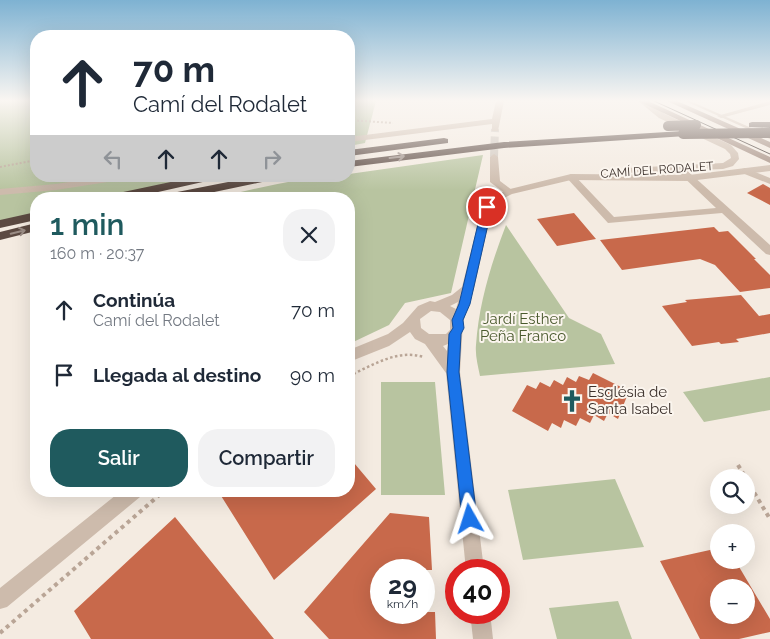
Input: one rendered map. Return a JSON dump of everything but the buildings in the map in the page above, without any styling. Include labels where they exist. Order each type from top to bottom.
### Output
[{"type":"highway","points":[[475,138],[520,133]]},
{"type":"highway","points":[[355,163],[504,145],[683,134],[770,133]]},
{"type":"highway","points":[[355,152],[458,140]]},
{"type":"highway","points":[[142,192],[188,182]]},
{"type":"highway","points":[[197,192],[246,182]]},
{"type":"highway","points":[[0,224],[30,217]]},
{"type":"highway","points":[[0,236],[30,228]]},
{"type":"main road","points":[[705,131],[770,162]]},
{"type":"main road","points":[[739,131],[770,146]]},
{"type":"street","points":[[355,139],[420,131]]},
{"type":"street","name":"CAMÍ DEL RODALET","points":[[458,320],[468,288],[487,207],[495,199],[509,192],[571,177],[601,173],[726,165],[736,159],[728,148],[693,131]]},
{"type":"street","points":[[494,157],[495,182],[509,192]]},
{"type":"street","name":"CAMÍ DEL RODALET","points":[[584,176],[626,179],[689,178],[745,171],[770,162]]},
{"type":"street","points":[[680,169],[770,251]]},
{"type":"street","points":[[745,171],[770,181]]},
{"type":"street","points":[[571,177],[612,221],[723,210]]},
{"type":"street","points":[[0,192],[88,182]]},
{"type":"street","points":[[355,354],[393,339],[404,331],[422,309],[438,306],[456,298],[468,288]]},
{"type":"street","points":[[438,306],[454,314],[458,320],[458,328],[455,334],[453,372],[474,559]]},
{"type":"street","points":[[414,319],[415,329],[442,354],[453,372]]},
{"type":"street","points":[[393,339],[427,339],[439,342],[455,334]]},
{"type":"street","points":[[0,600],[127,497]]},
{"type":"street","points":[[481,624],[483,639]]},
{"type":"lane","points":[[754,131],[770,138]]},
{"type":"path","points":[[0,167],[30,161]]},
{"type":"path","points":[[355,373],[404,353],[417,353],[427,358]]},
{"type":"path","points":[[738,465],[740,469]]},
{"type":"path","points":[[755,493],[770,519]]},
{"type":"path","points":[[0,633],[157,497]]},
{"type":"green space","points":[[0,131],[30,131],[30,182],[186,182],[142,192],[30,192],[30,216],[0,223]]},
{"type":"green space","points":[[355,131],[368,131],[365,143],[355,145]]},
{"type":"green space","points":[[483,155],[451,293],[405,303],[389,325],[355,341],[355,192],[240,192],[290,182],[355,182],[355,173]]},
{"type":"green space","name":"Jardí Esther Peña Franco","points":[[506,225],[569,318],[601,334],[615,364],[480,376],[476,349],[480,314],[495,254]]},
{"type":"green space","points":[[770,377],[770,410],[704,422],[683,392]]},
{"type":"green space","points":[[381,382],[435,382],[445,495],[381,495]]},
{"type":"green space","points":[[615,479],[644,547],[523,560],[508,490]]},
{"type":"green space","points":[[618,601],[632,639],[557,639],[549,608]]},
{"type":"tunnel","points":[[494,157],[495,131]]},
{"type":"tram line","points":[[719,131],[770,154]]},
{"type":"place","name":"Església de Santa Isabel","points":[[572,401]]},
{"type":"route","points":[[470,519],[453,372],[455,334],[487,207]]}]
